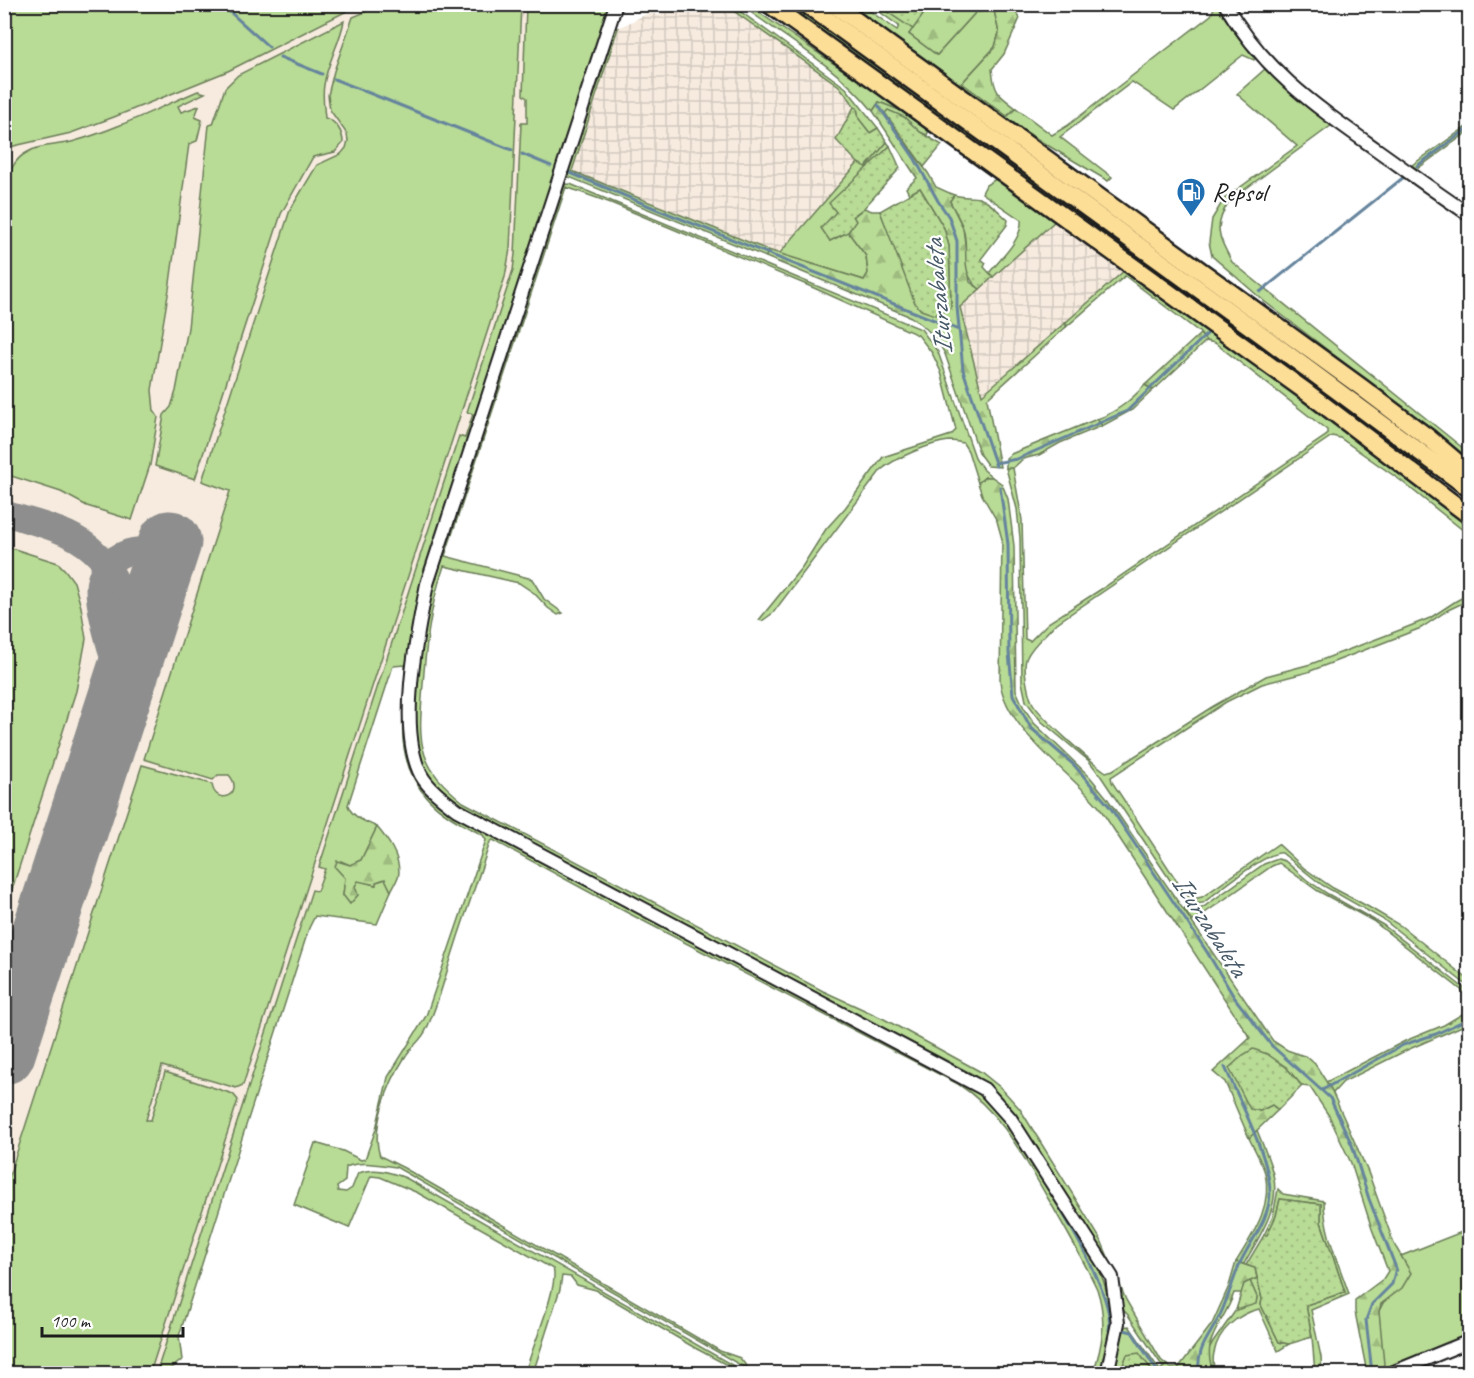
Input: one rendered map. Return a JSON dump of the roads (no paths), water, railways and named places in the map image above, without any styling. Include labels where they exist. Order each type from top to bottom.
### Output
[{"type":"highway","points":[[770,4],[1308,393],[1470,516]]},
{"type":"highway","points":[[806,4],[1262,334],[1470,489]]},
{"type":"highway","points":[[832,4],[1361,387],[1470,473]]},
{"type":"street","points":[[616,4],[427,584],[413,671],[411,718],[414,758],[422,776],[431,788],[457,810],[984,1089],[1010,1118],[1112,1277],[1118,1323],[1107,1374]]},
{"type":"street","points":[[1225,4],[1265,62],[1287,82],[1320,109],[1470,215]]},
{"type":"street","points":[[1389,1374],[1470,1341]]},
{"type":"waterway","points":[[221,4],[269,47]]},
{"type":"waterway","points":[[280,57],[322,74]]},
{"type":"waterway","points":[[334,79],[512,150]]},
{"type":"waterway","name":"Iturzabaleta","points":[[878,105],[915,159],[949,217],[957,241],[957,307],[963,370],[996,466]]},
{"type":"waterway","points":[[1417,166],[1470,127]]},
{"type":"waterway","points":[[522,154],[551,166]]},
{"type":"waterway","points":[[568,172],[959,330]]},
{"type":"waterway","points":[[1260,292],[1404,177]]},
{"type":"waterway","points":[[995,463],[1017,459],[1127,411],[1207,334]]},
{"type":"waterway","name":"Iturzabaleta","points":[[1000,487],[1008,544],[1009,653],[1013,695],[1031,728],[1074,765],[1110,807],[1207,952],[1234,997],[1272,1046],[1330,1098],[1352,1145],[1369,1199],[1396,1268],[1392,1284],[1372,1304],[1366,1320],[1372,1373]]},
{"type":"waterway","points":[[1322,1090],[1403,1045],[1436,1034],[1470,1016]]},
{"type":"waterway","points":[[1199,1374],[1202,1349],[1223,1309],[1240,1263],[1267,1211],[1270,1192],[1269,1178],[1259,1146],[1225,1067]]},
{"type":"waterway","points":[[1042,1178],[1096,1275],[1109,1315],[1109,1330]]},
{"type":"waterway","points":[[1124,1330],[1132,1332],[1159,1374]]},
{"type":"place","name":"Repsol","points":[[1191,218]]}]
